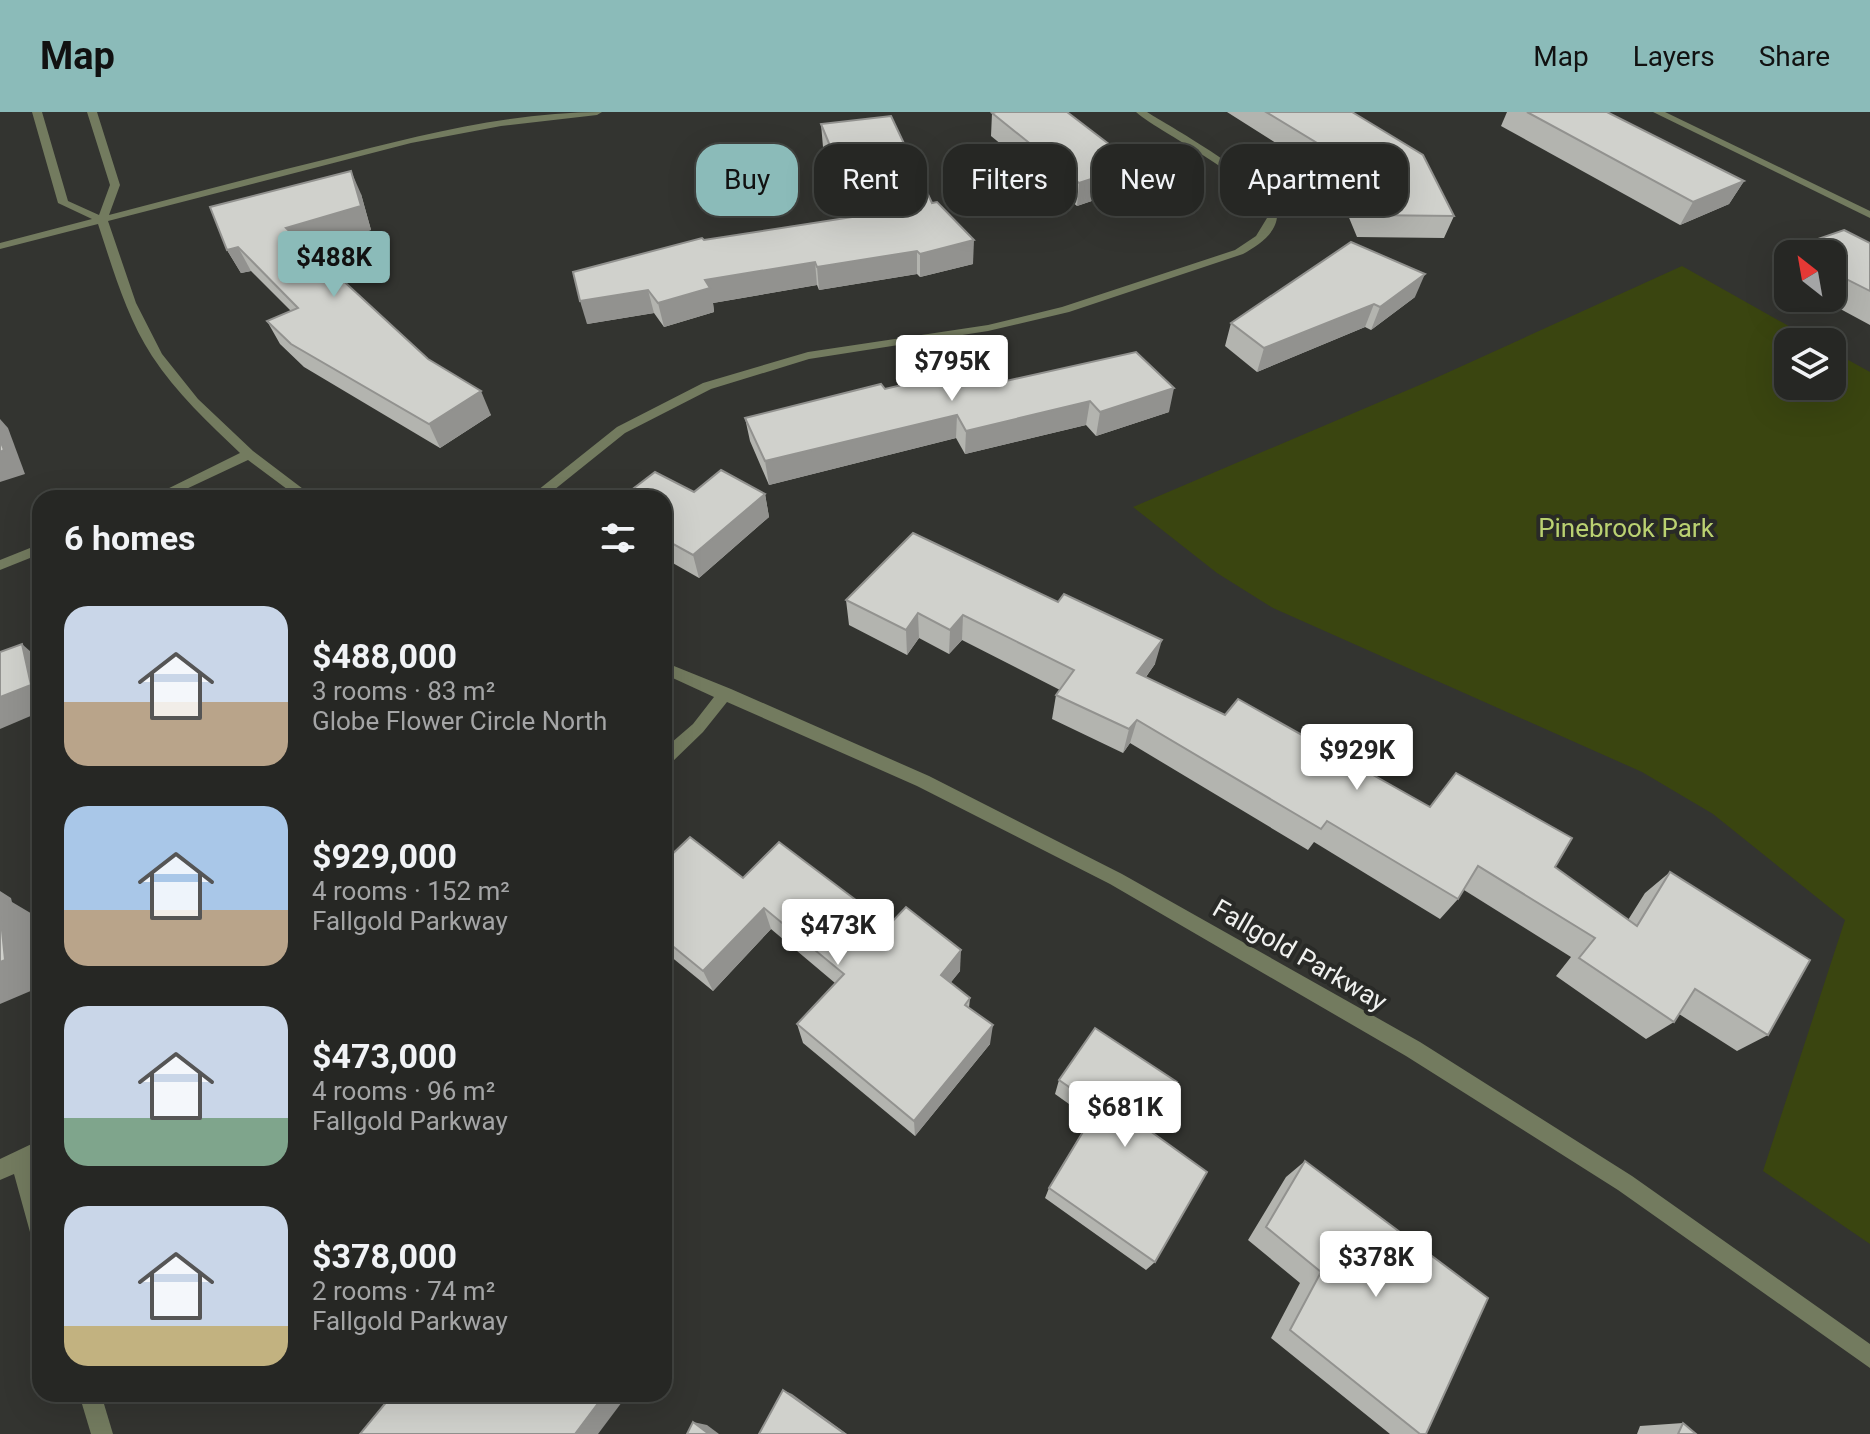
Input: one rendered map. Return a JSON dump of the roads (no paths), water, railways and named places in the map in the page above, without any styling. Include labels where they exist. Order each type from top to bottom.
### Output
[{"type":"street","points":[[37,112],[63,203],[102,220]]},
{"type":"street","points":[[92,112],[115,185],[102,220],[130,303],[157,355],[194,402],[249,454],[297,490]]},
{"type":"street","points":[[0,246],[470,127],[597,112]]},
{"type":"street","points":[[545,490],[621,430],[707,386],[808,356],[988,328],[1065,310],[1239,252],[1263,239],[1272,220],[1268,201],[1251,185],[1141,112]]},
{"type":"street","points":[[1658,112],[1870,215]]},
{"type":"street","points":[[173,490],[249,454]]},
{"type":"street","points":[[0,565],[32,552]]},
{"type":"street","name":"Fallgold Parkway","points":[[672,671],[923,781],[1116,879],[1413,1049],[1625,1183],[1870,1357]]},
{"type":"street","points":[[672,752],[698,728],[726,693]]},
{"type":"street","points":[[0,1170],[32,1154]]},
{"type":"street","points":[[20,1160],[32,1203]]},
{"type":"street","points":[[92,1402],[102,1434]]},
{"type":"park label","name":"Pinebrook Park","points":[[1626,528]]}]
